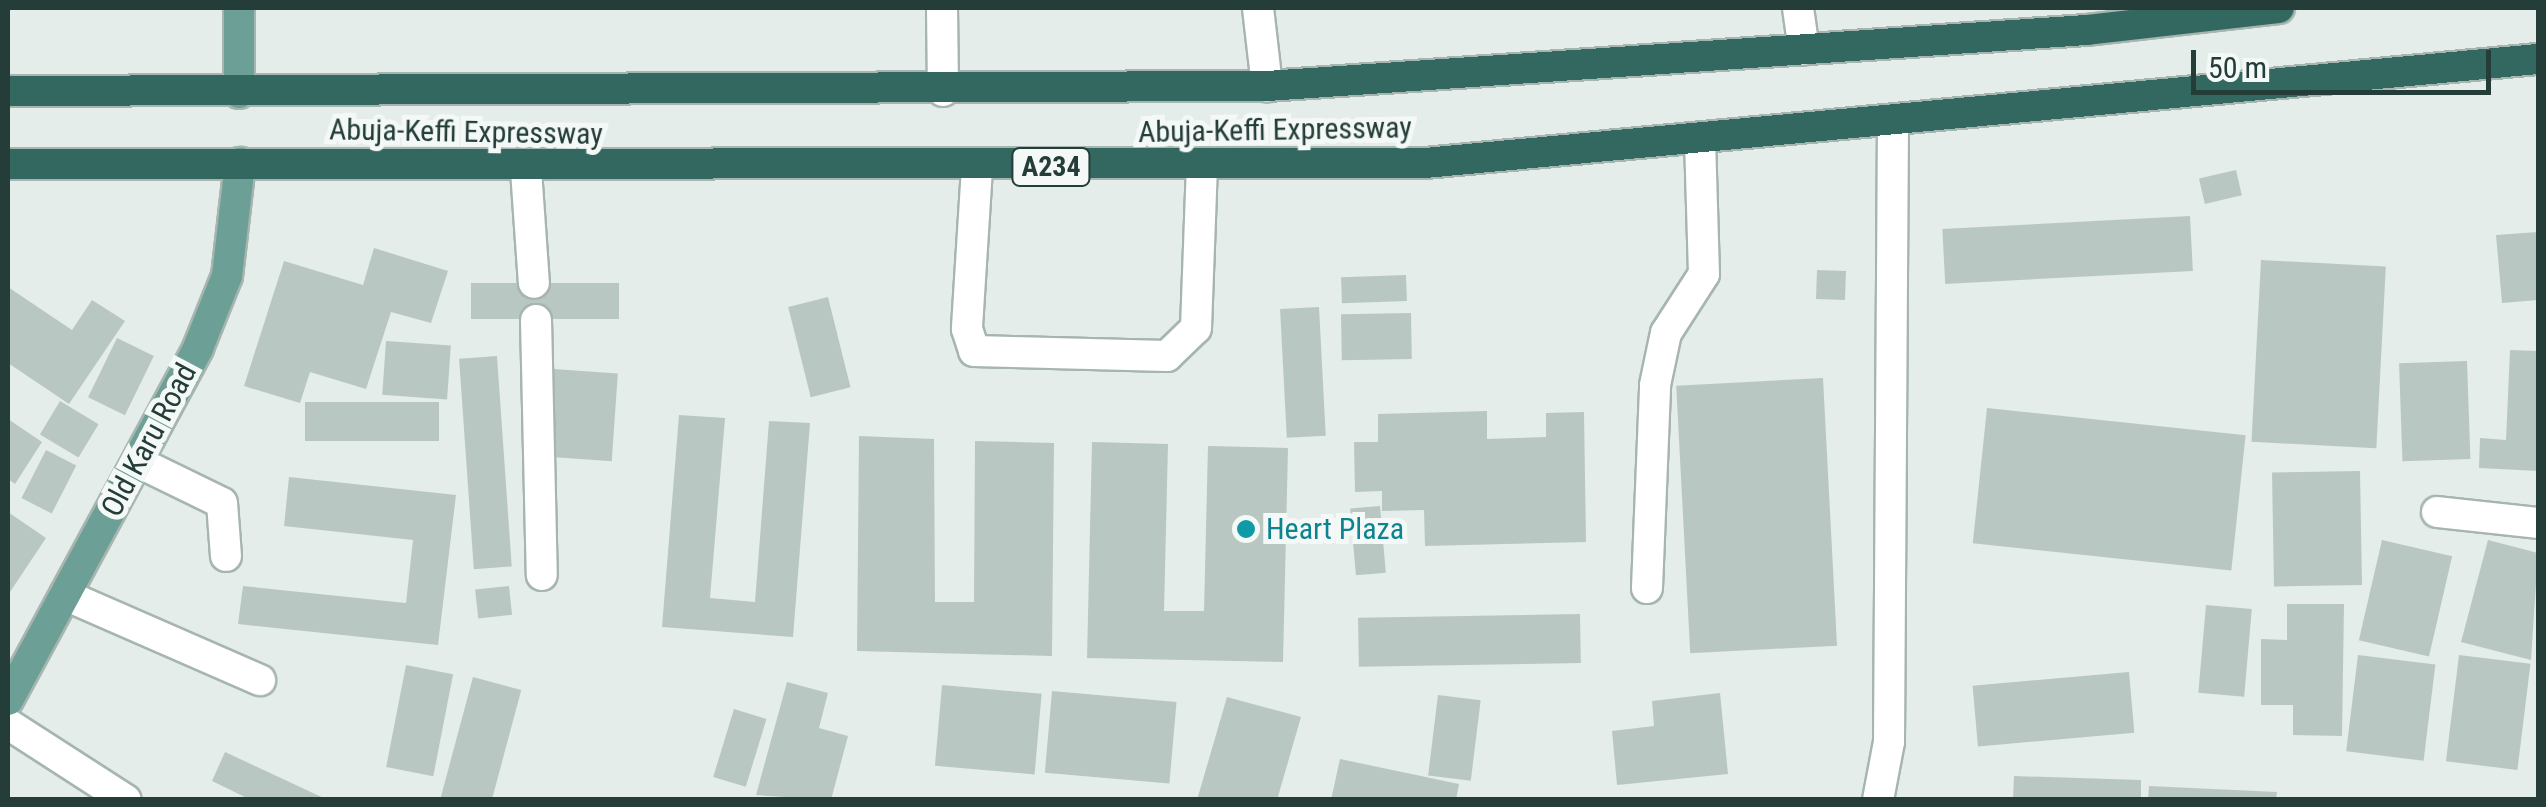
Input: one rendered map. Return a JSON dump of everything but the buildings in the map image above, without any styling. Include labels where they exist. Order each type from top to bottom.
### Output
[{"type":"highway","name":"Abuja-Keffi Expressway","points":[[8,91],[943,92],[1267,86],[1804,50],[2086,19],[2279,8]]},
{"type":"highway","name":"Abuja-Keffi Expressway","points":[[8,164],[240,163],[526,170],[1424,163],[1893,126],[2538,59]]},
{"type":"main road","points":[[238,92],[239,8]]},
{"type":"main road","name":"Old Karu Road","points":[[8,700],[138,462],[227,276],[240,163]]},
{"type":"street","points":[[942,8],[943,92]]},
{"type":"street","points":[[1258,8],[1267,86]]},
{"type":"street","points":[[1798,8],[1804,50]]},
{"type":"street","points":[[1878,800],[1889,742],[1893,126]]},
{"type":"street","points":[[1647,588],[1655,385],[1666,333],[1704,274],[1700,142]]},
{"type":"street","points":[[977,168],[967,329],[974,351],[1148,357],[1184,349],[1196,328],[1202,166]]},
{"type":"street","points":[[526,170],[534,283]]},
{"type":"street","points":[[536,320],[542,575]]},
{"type":"street","points":[[138,462],[222,503],[226,556]]},
{"type":"street","points":[[2437,512],[2538,523]]},
{"type":"street","points":[[65,595],[260,680]]},
{"type":"street","points":[[8,724],[126,800]]},
{"type":"place","name":"Heart Plaza","points":[[1246,529]]}]
